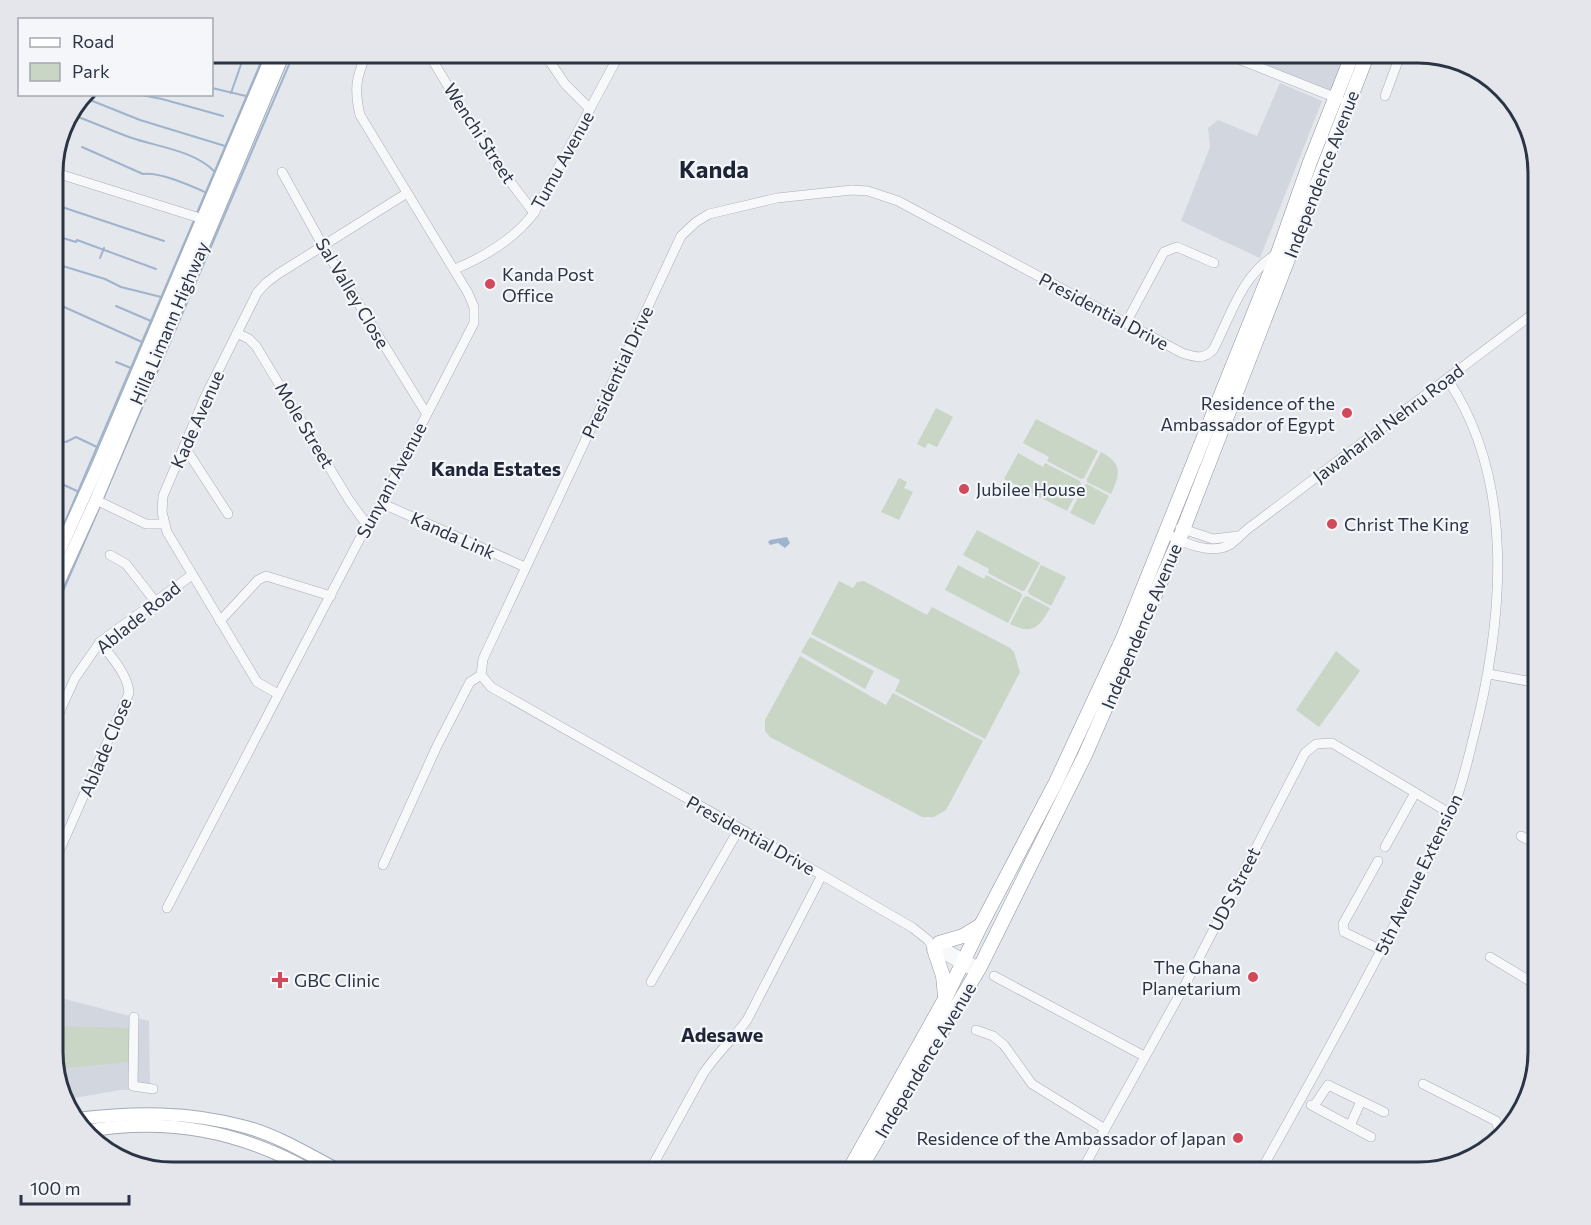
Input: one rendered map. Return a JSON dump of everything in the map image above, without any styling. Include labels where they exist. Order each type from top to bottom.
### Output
[{"type":"highway","name":"Independence Avenue","points":[[856,1162],[945,999],[1065,762],[1174,532],[1348,63]]},
{"type":"highway","name":"Independence Avenue","points":[[857,1162],[978,970],[1085,755],[1364,63]]},
{"type":"highway","points":[[945,999],[944,976],[934,944],[963,936],[981,925]]},
{"type":"main road","name":"Hilla Limann Highway","points":[[63,543],[268,63]]},
{"type":"main road","name":"Hilla Limann Highway","points":[[63,572],[96,500],[279,63]]},
{"type":"main road","points":[[85,1118],[143,1113],[198,1116],[247,1127],[293,1146],[322,1162]]},
{"type":"main road","points":[[95,1130],[144,1125],[211,1131],[242,1140],[294,1162]]},
{"type":"street","name":"Sunyani Avenue","points":[[167,908],[474,323],[474,307],[455,269],[360,115],[355,86],[362,63]]},
{"type":"street","name":"Wenchi Street","points":[[435,63],[490,155],[534,213]]},
{"type":"street","points":[[551,63],[565,84],[590,109]]},
{"type":"street","name":"Tumu Avenue","points":[[455,269],[478,260],[519,229],[534,213],[614,63]]},
{"type":"street","points":[[1250,63],[1349,103]]},
{"type":"street","points":[[1385,96],[1397,63]]},
{"type":"street","name":"Sal Valley Close","points":[[282,172],[323,246],[426,413]]},
{"type":"street","points":[[63,175],[203,219]]},
{"type":"street","name":"Presidential Drive","points":[[978,970],[934,944],[913,928],[822,875],[491,687],[481,675],[483,659],[681,236],[709,214],[777,198],[852,190],[868,191],[898,201],[1182,353],[1198,358],[1208,355],[1213,350],[1251,275],[1266,260],[1278,254]]},
{"type":"street","name":"Kade Avenue","points":[[278,694],[257,682],[192,574],[164,524],[163,496],[205,397],[250,305],[266,283],[407,193]]},
{"type":"street","points":[[1126,323],[1164,252],[1177,247],[1214,263]]},
{"type":"street","name":"Jawaharlal Nehru Road","points":[[1174,532],[1213,539],[1238,536],[1528,318]]},
{"type":"street","name":"Mole Street","points":[[237,333],[249,339],[256,346],[349,500],[367,525]]},
{"type":"street","name":"5th Avenue Extension","points":[[1266,1162],[1350,1013],[1451,814],[1489,674],[1496,614],[1499,552],[1490,485],[1475,433],[1462,400],[1448,380]]},
{"type":"street","points":[[184,446],[228,514]]},
{"type":"street","points":[[96,500],[146,524],[164,524]]},
{"type":"street","name":"Kanda Link","points":[[381,503],[525,567]]},
{"type":"street","points":[[110,555],[126,564],[155,601]]},
{"type":"street","name":"Ablade Road","points":[[63,704],[75,678],[100,642],[192,574]]},
{"type":"street","points":[[220,621],[258,580],[266,576],[331,596]]},
{"type":"street","name":"Ablade Close","points":[[63,842],[129,693],[129,686],[123,674],[100,642]]},
{"type":"street","points":[[1489,674],[1528,682]]},
{"type":"street","points":[[383,865],[436,746],[471,682],[481,675]]},
{"type":"street","name":"UDS Street","points":[[1087,1162],[1185,985],[1305,753],[1316,744],[1332,743],[1451,814]]},
{"type":"street","points":[[1385,847],[1415,793]]},
{"type":"street","points":[[651,982],[738,829]]},
{"type":"street","points":[[1521,836],[1528,840]]},
{"type":"street","points":[[1378,861],[1343,924],[1343,928],[1344,932],[1382,950]]},
{"type":"street","points":[[654,1162],[712,1060],[747,1020],[822,875]]},
{"type":"street","points":[[1490,957],[1528,979]]},
{"type":"street","points":[[994,976],[1144,1056]]},
{"type":"street","points":[[134,1017],[133,1086],[153,1089]]},
{"type":"street","points":[[976,1030],[993,1036],[1004,1045],[1032,1084],[1105,1129]]},
{"type":"street","points":[[1423,1084],[1496,1121],[1498,1127]]},
{"type":"street","points":[[1314,1106],[1328,1085],[1384,1112]]},
{"type":"street","points":[[1301,1099],[1371,1137]]},
{"type":"street","points":[[1350,1126],[1362,1101]]},
{"type":"shaded area","points":[[1253,63],[1342,63],[1329,93]]},
{"type":"shaded area","points":[[1280,83],[1322,101],[1260,258],[1181,221],[1210,147],[1208,128],[1218,120],[1257,136]]},
{"type":"shaded area","points":[[63,999],[149,1021],[150,1090],[120,1090],[73,1098],[65,1074],[63,1059]]},
{"type":"green space","points":[[936,408],[953,417],[937,447],[928,443],[925,448],[917,444]]},
{"type":"green space","points":[[1036,419],[1098,451],[1084,478],[1081,479],[1047,461],[1049,457],[1023,443]]},
{"type":"green space","points":[[1101,452],[1113,461],[1118,470],[1111,494],[1087,482]]},
{"type":"green space","points":[[1018,453],[1043,467],[1045,463],[1080,481],[1081,484],[1067,511],[1004,479]]},
{"type":"green space","points":[[899,478],[907,482],[904,488],[913,492],[899,520],[881,512]]},
{"type":"green space","points":[[1087,484],[1109,496],[1094,525],[1070,513]]},
{"type":"green space","points":[[977,530],[1040,563],[1025,590],[1022,591],[988,573],[989,569],[963,555]]},
{"type":"green space","points":[[958,565],[984,579],[986,575],[1021,593],[1022,596],[1008,623],[945,590]]},
{"type":"green space","points":[[1041,565],[1066,577],[1051,606],[1029,594],[1028,591]]},
{"type":"green space","points":[[839,581],[853,588],[857,582],[864,581],[927,615],[932,607],[1014,652],[1020,672],[985,739],[895,691],[900,680],[811,634]]},
{"type":"green space","points":[[1027,596],[1050,608],[1038,625],[1024,629],[1010,624],[1024,597]]},
{"type":"green space","points":[[810,637],[874,671],[865,689],[801,652]]},
{"type":"green space","points":[[1336,651],[1360,671],[1319,727],[1296,710]]},
{"type":"green space","points":[[800,656],[886,705],[893,693],[983,741],[946,810],[934,817],[922,817],[770,737],[765,731],[765,720]]},
{"type":"green space","points":[[63,1026],[130,1028],[130,1062],[64,1068]]},
{"type":"water","points":[[787,537],[790,543],[785,548],[778,543],[770,545],[768,542],[770,540]]},
{"type":"waterway","points":[[231,93],[242,63]]},
{"type":"waterway","points":[[197,213],[261,63]]},
{"type":"waterway","points":[[102,501],[290,63]]},
{"type":"waterway","points":[[213,88],[246,96]]},
{"type":"waterway","points":[[146,96],[223,116]]},
{"type":"waterway","points":[[90,100],[140,120],[225,146]]},
{"type":"waterway","points":[[79,117],[129,137],[196,158],[214,171]]},
{"type":"waterway","points":[[82,147],[143,174],[166,177],[205,192]]},
{"type":"waterway","points":[[63,207],[164,241]]},
{"type":"waterway","points":[[63,527],[195,218]]},
{"type":"waterway","points":[[63,238],[76,242],[77,240],[156,269]]},
{"type":"waterway","points":[[100,258],[104,248]]},
{"type":"waterway","points":[[63,266],[105,279],[121,287],[161,297]]},
{"type":"waterway","points":[[63,306],[142,342]]},
{"type":"waterway","points":[[116,306],[151,321]]},
{"type":"waterway","points":[[116,362],[131,368]]},
{"type":"waterway","points":[[63,442],[76,437],[97,447]]},
{"type":"waterway","points":[[63,485],[77,491]]},
{"type":"waterway","points":[[63,591],[100,506]]},
{"type":"place","name":"Kanda Post Office","points":[[490,284]]},
{"type":"place","name":"Residence of the Ambassador of Egypt","points":[[1347,413]]},
{"type":"place","name":"Jubilee House","points":[[964,489]]},
{"type":"place","name":"Christ The King","points":[[1332,524]]},
{"type":"place","name":"The Ghana Planetarium","points":[[1253,977]]},
{"type":"place","name":"GBC Clinic","points":[[280,980]]},
{"type":"place","name":"Residence of the Ambassador of Japan","points":[[1238,1138]]},
{"type":"district","name":"Kanda","points":[[714,168]]},
{"type":"district","name":"Kanda Estates","points":[[496,468]]},
{"type":"district","name":"Adesawe","points":[[722,1034]]}]
